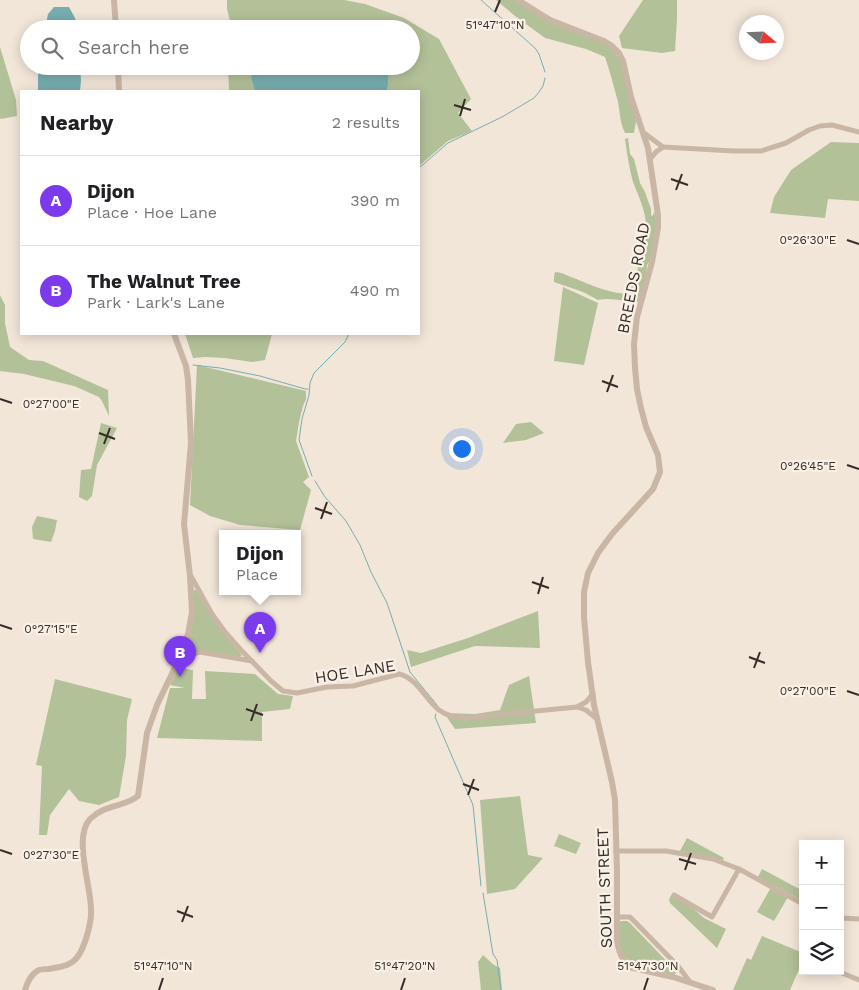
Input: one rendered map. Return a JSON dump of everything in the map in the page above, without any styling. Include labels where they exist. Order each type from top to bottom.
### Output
[{"type":"street","points":[[114,0],[115,20]]},
{"type":"street","name":"BREEDS ROAD","points":[[518,0],[550,20],[604,41],[619,53],[623,61],[637,117],[644,133],[650,159],[658,216],[658,228],[652,262],[637,317],[634,344],[637,387],[641,408],[658,455],[660,472],[653,489],[612,534],[588,573],[584,592],[584,604],[588,662],[597,719]]},
{"type":"street","points":[[118,75],[119,90]]},
{"type":"street","points":[[644,133],[664,147],[761,151],[786,143],[820,126],[832,125],[859,132]]},
{"type":"street","points":[[650,159],[664,147]]},
{"type":"street","points":[[25,990],[30,978],[38,970],[68,966],[74,962],[81,952],[91,912],[83,854],[83,834],[90,820],[103,810],[133,800],[138,796],[147,733],[154,712],[178,661],[188,634],[192,612],[184,524],[191,443],[186,366],[174,335]]},
{"type":"street","name":"HOE LANE","points":[[190,576],[212,614],[241,650],[283,691],[297,693],[327,686],[353,686],[393,674],[399,674],[405,675],[439,710],[450,716],[465,718],[577,706]]},
{"type":"street","points":[[178,661],[182,657],[200,652],[252,661]]},
{"type":"street","points":[[577,706],[586,702],[592,694]]},
{"type":"street","points":[[577,706],[586,710],[597,719]]},
{"type":"street","name":"SOUTH STREET","points":[[597,719],[615,800],[617,942],[619,951],[629,967],[690,982],[709,989]]},
{"type":"street","points":[[616,851],[666,851],[713,859],[739,869],[799,902]]},
{"type":"street","points":[[674,894],[712,916],[739,869]]},
{"type":"street","points":[[617,917],[630,917],[678,966],[690,982]]},
{"type":"street","points":[[844,918],[859,919]]},
{"type":"street","points":[[844,974],[859,980]]},
{"type":"green space","points":[[227,0],[344,0],[365,4],[407,20],[230,20]]},
{"type":"green space","points":[[496,0],[516,0],[610,46],[622,62],[636,121],[634,133],[625,133],[623,129],[618,102],[605,57],[586,49],[545,38]]},
{"type":"green space","points":[[643,0],[677,0],[675,51],[662,53],[622,48],[619,36]]},
{"type":"green space","points":[[420,28],[439,39],[471,99],[458,113],[472,131],[448,141],[420,165],[420,90],[387,90],[389,75],[420,75]]},
{"type":"green space","points":[[0,47],[16,100],[17,116],[1,119],[0,118]]},
{"type":"green space","points":[[228,75],[252,75],[255,90],[229,90]]},
{"type":"green space","points":[[628,138],[630,154],[634,159],[640,183],[651,209],[651,215],[653,216],[654,211],[657,223],[652,258],[647,265],[646,276],[638,302],[598,300],[583,292],[554,282],[554,277],[555,272],[560,273],[601,289],[629,294],[638,270],[640,253],[645,237],[646,220],[630,171],[625,139]]},
{"type":"green space","points":[[831,142],[859,143],[859,201],[828,199],[825,218],[770,213],[774,197],[791,170]]},
{"type":"green space","points":[[563,287],[598,303],[584,365],[554,361]]},
{"type":"green space","points":[[0,295],[5,305],[5,323],[10,347],[29,360],[43,361],[108,390],[109,416],[99,397],[74,386],[24,374],[0,371]]},
{"type":"green space","points":[[185,335],[272,335],[265,360],[252,362],[225,358],[193,358]]},
{"type":"green space","points":[[197,365],[306,391],[306,399],[296,441],[309,477],[303,482],[311,490],[300,530],[240,525],[210,516],[190,505]]},
{"type":"green space","points":[[531,422],[544,433],[526,440],[503,443],[516,424]]},
{"type":"green space","points":[[101,423],[117,428],[97,465],[92,496],[87,501],[79,497],[81,470],[91,469]]},
{"type":"green space","points":[[37,516],[57,520],[51,542],[33,539],[32,527]]},
{"type":"green space","points":[[194,590],[196,590],[230,641],[242,655],[239,657],[219,653],[186,655],[184,652]]},
{"type":"green space","points":[[538,611],[540,648],[475,646],[411,667],[407,650],[421,653],[468,638]]},
{"type":"green space","points":[[185,659],[184,666],[186,669],[193,670],[192,699],[206,699],[205,671],[255,674],[278,694],[293,696],[290,709],[262,712],[262,741],[157,738],[170,688],[185,688],[170,685],[181,662]]},
{"type":"green space","points":[[529,676],[536,723],[455,729],[444,713],[475,714],[500,710],[509,685]]},
{"type":"green space","points":[[55,679],[132,699],[127,720],[126,756],[119,797],[99,805],[79,801],[69,789],[50,815],[47,835],[39,835],[42,766],[36,765]]},
{"type":"green space","points":[[520,796],[528,855],[543,858],[515,889],[487,894],[480,800]]},
{"type":"green space","points":[[559,834],[581,843],[576,854],[554,846]]},
{"type":"green space","points":[[687,838],[724,858],[723,860],[680,851]]},
{"type":"green space","points":[[762,869],[799,889],[799,899],[758,877]]},
{"type":"green space","points":[[770,889],[788,897],[774,921],[757,912]]},
{"type":"green space","points":[[671,895],[704,918],[726,929],[717,948],[670,903]]},
{"type":"green space","points":[[621,921],[630,923],[676,973],[672,976],[632,966],[626,961],[620,952],[619,924]]},
{"type":"green space","points":[[762,936],[799,951],[799,969],[790,990],[733,990],[747,958],[751,960]]},
{"type":"green space","points":[[483,955],[500,968],[502,990],[481,990],[478,962]]},
{"type":"water","points":[[54,7],[69,7],[76,20],[47,20],[48,14]]},
{"type":"water","points":[[38,75],[81,75],[80,90],[38,90]]},
{"type":"water","points":[[252,75],[389,75],[387,90],[255,90]]},
{"type":"waterway","points":[[481,0],[535,48],[545,72]]},
{"type":"waterway","points":[[420,167],[448,143],[502,117],[534,98],[543,86],[545,78]]},
{"type":"waterway","points":[[312,476],[299,440],[310,383],[314,373],[345,342],[348,335]]},
{"type":"waterway","points":[[193,365],[260,376],[308,389]]},
{"type":"waterway","points":[[315,481],[325,497],[346,521],[360,545],[387,603],[410,672],[437,705]]},
{"type":"waterway","points":[[436,714],[435,717],[473,805],[481,886]]},
{"type":"waterway","points":[[483,893],[493,954],[497,960],[501,990]]},
{"type":"place","name":"Dijon","points":[[260,653]]},
{"type":"place","name":"The Walnut Tree","points":[[180,677]]}]
